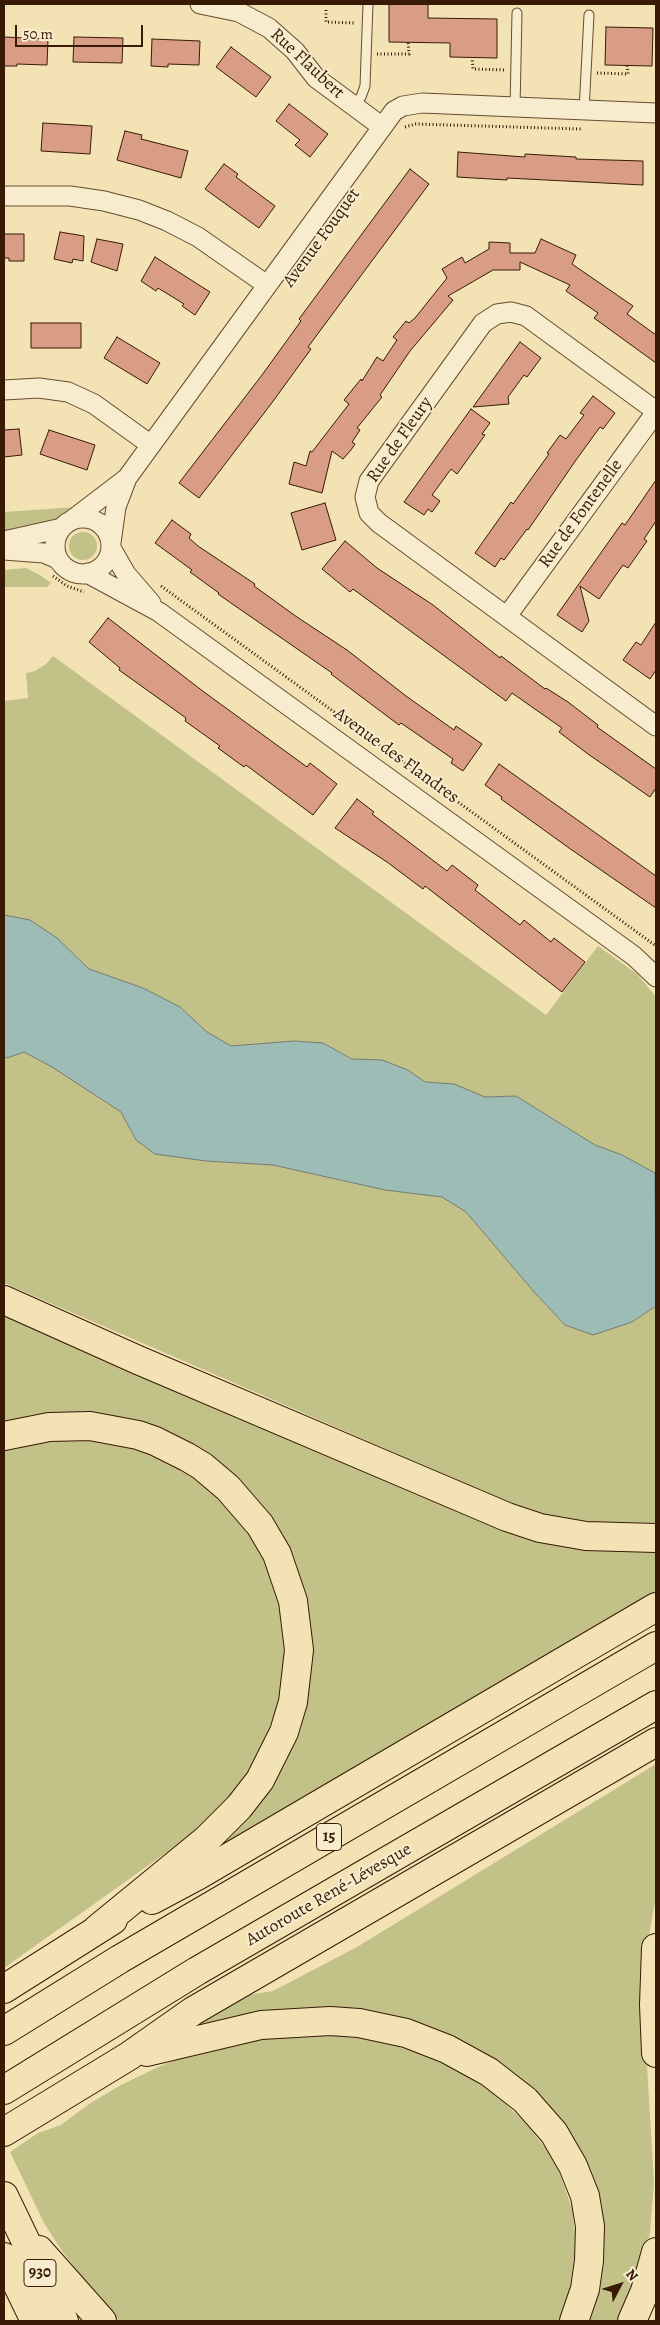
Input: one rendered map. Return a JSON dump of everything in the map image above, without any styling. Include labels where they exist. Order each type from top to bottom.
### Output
[{"type":"highway","points":[[4,1300],[138,1360],[507,1517],[540,1528],[578,1535],[606,1538],[656,1538]]},
{"type":"highway","points":[[4,1436],[43,1428],[90,1426],[138,1435],[187,1457],[202,1466],[228,1488],[260,1525],[277,1554],[293,1601],[299,1650],[296,1688],[284,1732],[269,1764],[239,1807],[207,1839],[97,1929]]},
{"type":"highway","points":[[4,1989],[97,1929],[197,1876],[656,1607]]},
{"type":"highway","name":"15","points":[[4,2031],[120,1959],[656,1646]]},
{"type":"highway","name":"Autoroute René-Lévesque","points":[[4,2090],[206,1966],[656,1705]]},
{"type":"highway","points":[[4,2132],[129,2056],[193,2011],[656,1742]]},
{"type":"highway","points":[[656,1948],[654,2005],[656,2053]]},
{"type":"highway","points":[[129,2056],[260,2024],[330,2020],[359,2023],[406,2033],[447,2049],[476,2064],[502,2081],[541,2117],[560,2143],[579,2180],[588,2211],[591,2243],[585,2289],[574,2321]]},
{"type":"highway","name":"930","points":[[4,2196],[64,2321]]},
{"type":"highway","points":[[17,2224],[102,2321]]},
{"type":"highway","points":[[632,2321],[645,2290],[656,2252]]},
{"type":"highway","name":"930","points":[[4,2257],[35,2321]]},
{"type":"street","name":"Rue Flaubert","points":[[200,4],[239,12],[269,28],[294,51],[316,78],[381,126]]},
{"type":"street","name":"Avenue Fouquet","points":[[111,545],[116,507],[127,478],[394,110],[412,104],[515,109],[584,120],[656,114]]},
{"type":"street","points":[[4,196],[70,196],[104,201],[139,210],[193,234],[267,285]]},
{"type":"street","name":"Rue de Fleury","points":[[656,411],[518,313],[504,312],[490,318],[472,339],[369,481],[366,497],[370,513],[379,523],[656,726]]},
{"type":"street","points":[[4,390],[53,389],[75,395],[94,404],[151,445]]},
{"type":"street","name":"Rue de Fontenelle","points":[[507,616],[656,411]]},
{"type":"street","name":"Avenue Fouquet","points":[[4,541],[67,524],[127,478]]},
{"type":"street","points":[[4,550],[44,553],[58,559],[72,572],[94,572],[104,564],[111,545],[106,531],[97,522],[85,518],[67,524],[56,544],[58,559]]},
{"type":"street","name":"Avenue des Flandres","points":[[111,545],[126,574],[159,612]]},
{"type":"street","name":"Avenue des Flandres","points":[[88,573],[159,612],[626,951],[656,977]]},
{"type":"lane","points":[[353,106],[361,97],[365,86],[368,4]]},
{"type":"lane","points":[[515,109],[517,13]]},
{"type":"lane","points":[[584,120],[589,15]]},
{"type":"path","points":[[326,10],[326,22],[367,23]]},
{"type":"path","points":[[366,54],[409,54],[408,42]]},
{"type":"path","points":[[472,57],[473,69],[516,70]]},
{"type":"path","points":[[586,72],[628,74],[627,66]]},
{"type":"path","points":[[402,129],[416,124],[584,120]]},
{"type":"path","points":[[55,579],[81,593]]},
{"type":"path","name":"Avenue des Flandres","points":[[158,584],[656,946]]},
{"type":"shaded area","points":[[77,507],[52,523],[25,530],[4,531],[4,512]]},
{"type":"shaded area","points":[[83,532],[93,536],[97,546],[93,556],[83,560],[73,556],[69,546],[73,536]]},
{"type":"shaded area","points":[[26,568],[51,583],[47,587],[4,587],[4,570]]},
{"type":"shaded area","points":[[53,656],[546,1015],[598,946],[637,974],[656,997],[656,1175],[622,1155],[595,1145],[516,1096],[485,1097],[454,1084],[425,1082],[408,1070],[382,1060],[353,1059],[323,1043],[294,1041],[231,1046],[207,1032],[180,1007],[143,988],[89,969],[57,938],[30,920],[4,915],[4,701],[28,698],[26,673],[35,671],[46,664]]},
{"type":"shaded area","points":[[24,1052],[52,1067],[121,1112],[136,1140],[206,1161],[273,1165],[385,1190],[442,1197],[466,1212],[565,1325],[632,1322],[656,1306],[656,1524],[601,1524],[565,1519],[522,1508],[4,1283],[4,1056],[7,1058]]},
{"type":"shaded area","points":[[4,1312],[558,1544],[621,1552],[656,1549],[656,1592],[218,1848],[213,1843],[248,1810],[310,1636],[301,1579],[280,1531],[248,1491],[165,1433],[4,1426]]},
{"type":"shaded area","points":[[65,1438],[112,1443],[156,1456],[191,1476],[223,1501],[247,1528],[269,1567],[284,1609],[287,1654],[280,1701],[266,1742],[249,1773],[223,1805],[184,1840],[4,1968],[4,1450],[22,1444]]},
{"type":"shaded area","points":[[656,1764],[656,1896],[646,1952],[644,2015],[654,2183],[650,2233],[639,2276],[621,2321],[585,2321],[602,2260],[548,2107],[524,2082],[498,2063],[439,2033],[204,2026],[200,2021],[242,1996],[273,1991],[357,1947]]},
{"type":"shaded area","points":[[282,2035],[325,2035],[360,2038],[397,2046],[433,2058],[483,2086],[505,2103],[526,2124],[547,2150],[560,2174],[572,2209],[576,2243],[573,2279],[564,2312],[559,2321],[119,2321],[101,2302],[62,2251],[44,2223],[10,2152],[38,2133],[61,2125],[89,2104],[121,2085],[156,2068],[189,2054],[235,2042]]},
{"type":"water","points":[[4,915],[30,920],[57,938],[89,969],[143,988],[180,1007],[207,1032],[231,1046],[294,1041],[323,1043],[352,1059],[382,1060],[408,1070],[425,1082],[454,1084],[485,1097],[516,1096],[595,1145],[622,1155],[655,1173],[656,1306],[632,1322],[593,1335],[565,1325],[466,1212],[442,1197],[385,1190],[273,1165],[206,1161],[155,1154],[136,1140],[121,1112],[52,1067],[24,1052],[7,1058],[4,1056]]},
{"type":"building","points":[[389,4],[428,4],[428,18],[497,19],[497,58],[450,57],[450,43],[389,42]]},
{"type":"building","points":[[606,27],[653,28],[652,66],[605,65]]},
{"type":"building","points":[[4,37],[48,39],[47,65],[17,64],[17,66],[4,66]]},
{"type":"building","points":[[74,37],[123,38],[122,63],[73,62]]},
{"type":"building","points":[[152,39],[200,41],[199,65],[168,64],[168,67],[151,66]]},
{"type":"building","points":[[231,47],[271,77],[256,97],[216,67]]},
{"type":"building","points":[[289,104],[328,134],[310,157],[295,145],[300,140],[276,121]]},
{"type":"building","points":[[43,123],[92,126],[90,154],[41,151]]},
{"type":"building","points":[[125,131],[142,135],[141,139],[188,151],[181,178],[117,160]]},
{"type":"building","points":[[458,152],[525,157],[525,154],[576,157],[576,159],[643,161],[643,185],[457,177]]},
{"type":"building","points":[[224,164],[238,174],[236,177],[275,206],[259,228],[205,189]]},
{"type":"building","points":[[410,169],[429,184],[308,347],[311,349],[271,404],[199,498],[179,483],[262,375],[301,321],[299,319]]},
{"type":"building","points":[[60,232],[84,236],[83,261],[73,259],[72,263],[54,259]]},
{"type":"building","points":[[4,234],[24,234],[24,261],[9,261],[9,258],[4,258]]},
{"type":"building","points":[[97,239],[123,244],[117,271],[91,262]]},
{"type":"building","points":[[541,239],[576,255],[572,264],[633,306],[627,314],[656,335],[656,363],[594,318],[598,313],[566,291],[570,285],[520,262],[520,270],[493,270],[448,296],[453,300],[410,351],[380,395],[382,397],[357,428],[360,430],[352,442],[355,444],[351,450],[343,459],[332,451],[322,493],[289,484],[294,462],[306,466],[310,451],[312,452],[349,404],[344,400],[361,379],[362,381],[377,357],[383,361],[397,340],[393,337],[406,321],[409,323],[415,318],[447,278],[442,269],[462,257],[465,263],[489,249],[489,242],[510,243],[510,253],[535,253]]},
{"type":"building","points":[[155,257],[210,292],[195,315],[182,306],[184,304],[158,288],[156,291],[141,281]]},
{"type":"building","points":[[31,323],[81,323],[81,348],[31,348]]},
{"type":"building","points":[[117,337],[160,363],[147,384],[104,358]]},
{"type":"building","points":[[520,342],[541,358],[527,377],[524,375],[508,397],[509,404],[473,407]]},
{"type":"building","points":[[593,396],[615,413],[603,429],[600,427],[528,530],[504,560],[501,558],[495,567],[475,553],[511,502],[513,504],[549,454],[547,453],[560,435],[566,439],[584,415],[580,413]]},
{"type":"building","points":[[471,409],[490,423],[482,434],[485,435],[457,474],[451,469],[432,495],[440,501],[432,512],[428,509],[424,515],[404,502]]},
{"type":"building","points":[[19,429],[22,455],[4,457],[4,430]]},
{"type":"building","points":[[49,430],[95,445],[87,470],[40,454]]},
{"type":"building","points":[[656,480],[656,521],[644,539],[647,541],[628,568],[623,565],[599,599],[580,586],[589,621],[582,632],[557,615],[622,523],[625,525]]},
{"type":"building","points":[[325,503],[336,540],[302,550],[291,513]]},
{"type":"building","points":[[172,520],[191,534],[189,538],[198,546],[255,584],[254,586],[297,617],[347,650],[406,696],[454,730],[456,726],[482,744],[463,771],[451,763],[453,759],[401,723],[399,725],[332,673],[218,594],[190,572],[192,570],[155,543]]},
{"type":"building","points":[[345,541],[377,568],[433,605],[500,658],[501,656],[545,689],[568,702],[598,725],[597,727],[656,769],[656,788],[650,797],[588,754],[559,732],[562,728],[512,693],[506,701],[353,589],[350,592],[322,569]]},
{"type":"building","points":[[108,618],[204,692],[307,767],[310,763],[337,784],[313,815],[246,765],[244,767],[218,748],[220,746],[185,721],[186,718],[119,670],[120,668],[89,642]]},
{"type":"building","points":[[656,622],[656,670],[650,679],[623,660],[636,642],[641,645]]},
{"type":"building","points":[[499,764],[656,876],[656,908],[569,848],[501,799],[502,797],[485,785]]},
{"type":"building","points":[[357,799],[374,812],[372,814],[447,871],[452,865],[478,885],[475,890],[520,925],[524,920],[551,942],[554,938],[585,962],[562,992],[425,886],[423,889],[387,862],[335,828]]}]
